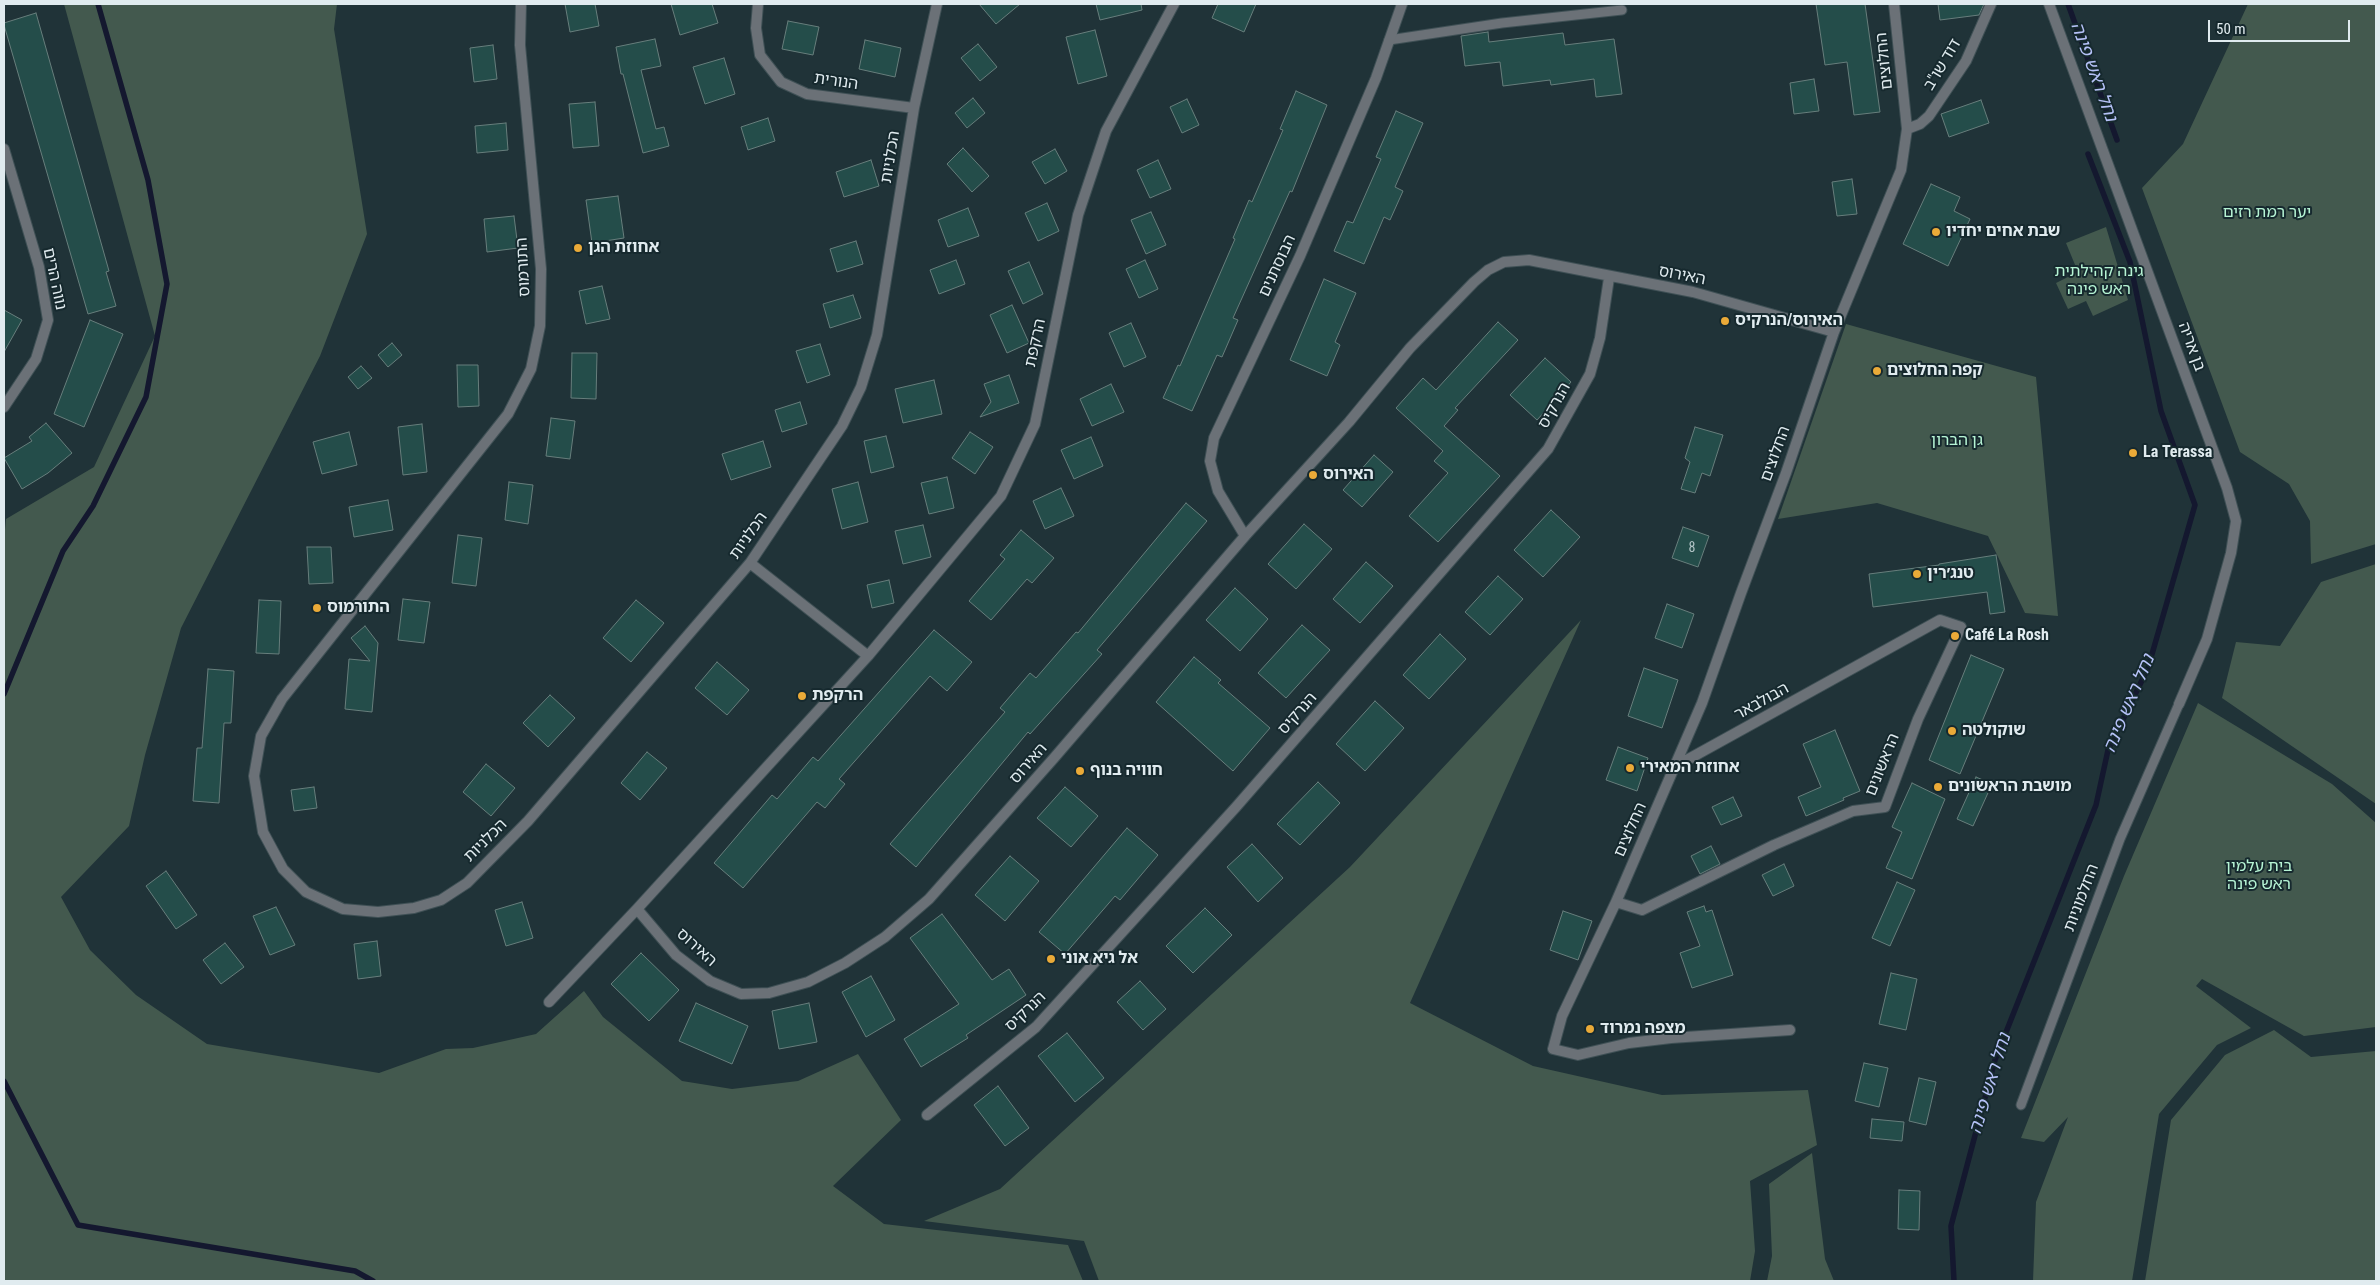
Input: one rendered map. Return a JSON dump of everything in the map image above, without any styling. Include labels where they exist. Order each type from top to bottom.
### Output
[{"type":"street","name":"התורמוס","points":[[343,909],[306,892],[283,869],[263,832],[254,776],[261,736],[282,699],[508,414],[531,369],[540,326],[541,269],[520,45],[520,4]]},
{"type":"street","name":"הנורית","points":[[758,4],[756,28],[760,55],[781,82],[806,94],[914,108]]},
{"type":"street","name":"הכלניות","points":[[343,909],[378,912],[414,908],[442,900],[466,883],[528,821],[750,563],[842,426],[861,387],[877,335],[914,108],[937,4]]},
{"type":"street","name":"הרקפת","points":[[549,1002],[637,909],[868,656],[1001,496],[1035,424],[1078,215],[1106,131],[1174,4]]},
{"type":"street","name":"הבוסתנים","points":[[1245,536],[1218,491],[1210,461],[1214,438],[1300,256],[1376,78],[1402,4]]},
{"type":"street","name":"החלוצים","points":[[1790,1030],[1671,1038],[1628,1043],[1578,1055],[1553,1050],[1562,1016],[1616,902],[1702,703],[1786,473],[1834,332],[1901,170],[1906,129],[1894,4]]},
{"type":"street","name":"דוד שו\"ב","points":[[1906,129],[1920,124],[1929,116],[1966,61],[1991,4]]},
{"type":"street","name":"בן אריה","points":[[2049,4],[2227,488],[2236,522],[2231,553],[2207,639],[2179,704]]},
{"type":"street","name":"נווה הרים","points":[[4,149],[39,267],[48,320],[36,359],[4,407]]},
{"type":"street","name":"האירוס","points":[[637,909],[676,955],[710,981],[741,994],[769,993],[808,982],[845,963],[885,937],[929,899],[1054,758],[1245,536],[1349,422],[1410,348],[1474,282],[1488,270],[1504,262],[1529,260],[1609,278],[1693,292],[1834,332]]},
{"type":"street","name":"הנרקיס","points":[[927,1115],[1036,1027],[1236,807],[1548,449],[1590,374],[1600,338],[1609,278]]},
{"type":"street","points":[[750,563],[868,656]]},
{"type":"street","name":"הראשונים","points":[[1616,902],[1642,910],[1792,837],[1853,811],[1885,807],[1918,719],[1961,627],[1940,620],[1861,665]]},
{"type":"street","name":"הבולבאר","points":[[1676,766],[1861,665]]},
{"type":"lane","points":[[1389,40],[1502,23],[1622,10]]},
{"type":"lane","name":"החלמוניות","points":[[2021,1105],[2120,839],[2179,704]]},
{"type":"green space","points":[[64,4],[337,4],[334,29],[367,234],[320,356],[181,628],[145,755],[129,826],[61,897],[90,950],[136,995],[207,1044],[379,1073],[446,1049],[473,1048],[536,1034],[584,991],[603,1017],[682,1081],[732,1089],[798,1081],[858,1054],[901,1120],[833,1186],[884,1224],[1068,1245],[1083,1281],[4,1281],[4,540],[6,519],[94,467],[155,336]]},
{"type":"green space","name":"יער רמת רזים","points":[[2248,4],[2376,4],[2376,544],[2311,564],[2310,521],[2289,484],[2240,452],[2142,188],[2183,144]]},
{"type":"green space","name":"גינה קהילתית ראש פינה","points":[[2106,227],[2128,300],[2093,316],[2086,301],[2068,309],[2056,283],[2078,272],[2066,243]]},
{"type":"green space","name":"גן הברון","points":[[1846,324],[2036,377],[2058,616],[2025,613],[1988,536],[1877,503],[1778,519]]},
{"type":"green space","points":[[2376,564],[2376,804],[2222,698],[2236,642],[2280,646],[2321,582]]},
{"type":"green space","points":[[1581,620],[1410,1003],[1533,1066],[1662,1095],[1808,1090],[1817,1145],[1750,1181],[1755,1251],[1750,1281],[1099,1281],[1084,1241],[924,1221],[1000,1189],[1350,867]]},
{"type":"green space","name":"בית עלמין ראש פינה","points":[[2198,703],[2332,784],[2376,823],[2376,1027],[2304,1036],[2202,979],[2196,986],[2251,1028],[2217,1045],[2159,1114],[2132,1281],[2033,1281],[2036,1202],[2068,1117],[2044,1142],[2021,1138],[2124,876]]},
{"type":"green space","points":[[2274,1030],[2311,1057],[2376,1051],[2376,1281],[2145,1281],[2171,1120],[2225,1055]]},
{"type":"green space","points":[[1812,1153],[1825,1259],[1834,1281],[1767,1281],[1772,1256],[1769,1184]]},
{"type":"building","points":[[565,4],[595,4],[599,26],[570,32]]},
{"type":"building","points":[[671,4],[712,4],[718,23],[680,35]]},
{"type":"building","points":[[979,4],[1020,4],[996,24]]},
{"type":"building","points":[[1096,4],[1141,4],[1142,10],[1100,20]]},
{"type":"building","points":[[1218,4],[1256,4],[1244,32],[1212,18]]},
{"type":"building","points":[[1816,4],[1865,4],[1880,112],[1854,115],[1847,62],[1825,65]]},
{"type":"building","points":[[1938,4],[1984,4],[1979,15],[1940,20]]},
{"type":"building","points":[[36,13],[109,271],[106,272],[116,306],[88,314],[4,25],[4,23]]},
{"type":"building","points":[[788,21],[819,27],[813,55],[782,49]]},
{"type":"building","points":[[1095,30],[1107,76],[1078,84],[1066,37]]},
{"type":"building","points":[[1488,32],[1489,42],[1563,33],[1565,45],[1614,39],[1622,94],[1596,97],[1594,79],[1551,85],[1550,80],[1503,86],[1500,62],[1465,66],[1461,36]]},
{"type":"building","points":[[655,39],[661,66],[641,70],[656,129],[664,127],[669,146],[643,153],[623,74],[621,74],[616,47]]},
{"type":"building","points":[[865,40],[901,48],[895,77],[859,69]]},
{"type":"building","points":[[978,44],[997,67],[980,81],[961,58]]},
{"type":"building","points":[[493,45],[497,79],[474,82],[470,48]]},
{"type":"building","points":[[724,58],[735,94],[705,104],[693,67]]},
{"type":"building","points":[[1814,79],[1819,111],[1794,114],[1790,83]]},
{"type":"building","points":[[1296,91],[1327,105],[1292,192],[1290,191],[1233,318],[1238,320],[1222,357],[1217,355],[1192,411],[1163,398],[1178,365],[1180,366],[1235,239],[1233,238],[1249,200],[1252,202],[1283,130],[1280,129]]},
{"type":"building","points":[[973,98],[985,113],[967,128],[955,113]]},
{"type":"building","points":[[1187,99],[1199,125],[1182,133],[1170,107]]},
{"type":"building","points":[[1981,100],[1989,123],[1949,137],[1941,114]]},
{"type":"building","points":[[595,102],[599,146],[573,148],[569,104]]},
{"type":"building","points":[[1396,111],[1423,123],[1395,187],[1403,191],[1390,220],[1384,217],[1364,264],[1334,251],[1347,221],[1353,223],[1381,159],[1376,157]]},
{"type":"building","points":[[768,118],[775,141],[748,150],[741,127]]},
{"type":"building","points":[[506,123],[508,150],[477,153],[475,126]]},
{"type":"building","points":[[963,148],[989,176],[972,192],[947,164]]},
{"type":"building","points":[[1055,149],[1067,171],[1045,184],[1032,162]]},
{"type":"building","points":[[871,160],[879,186],[844,197],[836,172]]},
{"type":"building","points":[[1158,160],[1171,189],[1150,198],[1137,170]]},
{"type":"building","points":[[1852,179],[1857,214],[1837,216],[1832,182]]},
{"type":"building","name":"שבת אחים יחדיו","points":[[1931,184],[1960,197],[1954,211],[1970,219],[1948,266],[1903,244]]},
{"type":"building","points":[[618,196],[624,238],[592,243],[586,200]]},
{"type":"building","points":[[1047,203],[1059,231],[1038,241],[1025,213]]},
{"type":"building","points":[[968,208],[979,236],[948,247],[938,220]]},
{"type":"building","points":[[1151,212],[1166,245],[1146,254],[1131,220]]},
{"type":"building","points":[[514,216],[518,248],[487,252],[484,219]]},
{"type":"building","points":[[856,241],[863,264],[837,272],[830,249]]},
{"type":"building","points":[[956,260],[965,284],[939,294],[930,270]]},
{"type":"building","points":[[1145,260],[1158,289],[1139,298],[1126,269]]},
{"type":"building","points":[[1029,262],[1043,294],[1023,304],[1008,271]]},
{"type":"building","points":[[1324,279],[1356,293],[1335,342],[1340,345],[1327,376],[1290,360]]},
{"type":"building","points":[[602,286],[610,319],[586,324],[579,291]]},
{"type":"building","points":[[853,295],[861,318],[830,328],[823,304]]},
{"type":"building","points":[[1012,305],[1029,343],[1007,353],[990,315]]},
{"type":"building","points":[[4,310],[22,320],[4,352]]},
{"type":"building","points":[[90,320],[123,334],[84,427],[54,414]]},
{"type":"building","points":[[1498,322],[1518,340],[1455,408],[1458,410],[1444,426],[1500,476],[1438,542],[1409,516],[1448,473],[1434,461],[1443,451],[1396,408],[1423,378],[1436,390]]},
{"type":"building","points":[[1131,323],[1146,357],[1124,367],[1109,333]]},
{"type":"building","points":[[392,343],[402,355],[388,367],[378,355]]},
{"type":"building","points":[[820,344],[830,375],[807,383],[796,351]]},
{"type":"building","points":[[572,353],[597,353],[596,399],[571,398]]},
{"type":"building","points":[[1545,358],[1571,382],[1537,420],[1510,395]]},
{"type":"building","points":[[457,365],[478,365],[479,406],[458,407]]},
{"type":"building","points":[[361,366],[372,378],[358,389],[348,377]]},
{"type":"building","points":[[1009,375],[1019,403],[980,417],[991,402],[984,384]]},
{"type":"building","points":[[934,380],[942,414],[903,423],[895,389]]},
{"type":"building","points":[[1111,384],[1124,412],[1092,426],[1080,399]]},
{"type":"building","points":[[800,402],[807,424],[782,432],[775,410]]},
{"type":"building","points":[[551,418],[575,421],[570,459],[546,456]]},
{"type":"building","points":[[46,423],[72,453],[48,473],[22,489],[4,458],[32,441],[29,437]]},
{"type":"building","points":[[422,424],[427,472],[403,475],[398,427]]},
{"type":"building","points":[[1695,427],[1723,435],[1710,476],[1702,473],[1695,493],[1681,489],[1690,462],[1685,458]]},
{"type":"building","points":[[349,432],[357,465],[322,474],[313,442]]},
{"type":"building","points":[[970,432],[993,447],[975,474],[952,458]]},
{"type":"building","points":[[886,436],[894,467],[871,473],[864,441]]},
{"type":"building","points":[[1091,437],[1103,466],[1074,479],[1061,450]]},
{"type":"building","points":[[763,441],[771,467],[731,480],[722,454]]},
{"type":"building","points":[[1374,455],[1393,472],[1362,507],[1343,490]]},
{"type":"building","points":[[947,477],[954,508],[929,514],[921,483]]},
{"type":"building","points":[[509,482],[533,485],[528,524],[505,520]]},
{"type":"building","points":[[858,482],[868,522],[842,529],[832,489]]},
{"type":"building","points":[[1061,488],[1074,516],[1045,529],[1033,501]]},
{"type":"building","points":[[388,500],[393,530],[354,537],[349,507]]},
{"type":"building","points":[[1186,503],[1207,521],[1097,650],[1102,654],[1030,734],[1028,732],[916,867],[890,844],[1005,712],[1000,708],[1030,673],[1036,678],[1076,632],[1078,633]]},
{"type":"building","points":[[1551,510],[1580,537],[1543,577],[1514,550]]},
{"type":"building","points":[[1304,524],[1332,549],[1296,589],[1268,564]]},
{"type":"building","points":[[923,525],[931,557],[903,564],[895,531]]},
{"type":"building","points":[[1683,527],[1709,536],[1698,567],[1672,558]]},
{"type":"building","points":[[1021,530],[1054,558],[1032,583],[1027,579],[991,620],[969,601],[1005,559],[1000,555]]},
{"type":"building","points":[[458,535],[482,538],[476,586],[452,583]]},
{"type":"building","points":[[307,547],[331,547],[333,583],[309,584]]},
{"type":"building","points":[[1996,555],[2005,612],[1990,614],[1987,592],[1873,607],[1869,574]]},
{"type":"building","points":[[1366,562],[1393,586],[1360,623],[1333,599]]},
{"type":"building","points":[[1498,576],[1523,599],[1490,635],[1465,612]]},
{"type":"building","points":[[889,580],[894,603],[872,608],[867,585]]},
{"type":"building","points":[[1235,588],[1268,619],[1240,651],[1206,620]]},
{"type":"building","points":[[403,599],[430,602],[424,643],[398,640]]},
{"type":"building","points":[[259,600],[281,601],[279,654],[256,653]]},
{"type":"building","points":[[636,600],[664,623],[631,662],[603,638]]},
{"type":"building","points":[[1667,604],[1694,614],[1682,648],[1655,638]]},
{"type":"building","points":[[1302,625],[1330,650],[1286,698],[1258,673]]},
{"type":"building","points":[[365,626],[378,643],[372,712],[345,709],[349,659],[370,661],[351,638]]},
{"type":"building","points":[[934,630],[972,662],[947,691],[930,676],[839,779],[845,784],[825,808],[817,802],[743,888],[714,863],[772,795],[777,799],[813,757],[818,761]]},
{"type":"building","points":[[1440,634],[1466,659],[1429,699],[1403,675]]},
{"type":"building","points":[[1971,655],[2004,669],[1960,774],[1929,760]]},
{"type":"building","points":[[1194,657],[1221,680],[1218,683],[1270,728],[1233,771],[1156,702]]},
{"type":"building","points":[[717,662],[749,690],[727,715],[695,688]]},
{"type":"building","points":[[1644,668],[1678,680],[1662,728],[1628,716]]},
{"type":"building","points":[[208,669],[234,671],[231,723],[224,723],[219,803],[193,801],[197,748],[202,748]]},
{"type":"building","points":[[550,695],[575,718],[548,747],[523,723]]},
{"type":"building","points":[[1375,701],[1404,728],[1365,771],[1336,744]]},
{"type":"building","points":[[1835,730],[1860,791],[1806,816],[1798,797],[1821,787],[1803,744]]},
{"type":"building","points":[[1618,747],[1648,758],[1637,791],[1606,780]]},
{"type":"building","points":[[647,752],[667,768],[640,800],[621,783]]},
{"type":"building","points":[[486,764],[515,788],[491,816],[463,792]]},
{"type":"building","points":[[1976,777],[1992,784],[1973,826],[1957,819]]},
{"type":"building","points":[[1318,782],[1340,803],[1300,845],[1277,824]]},
{"type":"building","points":[[1912,783],[1945,799],[1912,879],[1886,868],[1902,832],[1892,827]]},
{"type":"building","points":[[314,787],[317,808],[294,811],[291,790]]},
{"type":"building","points":[[1065,787],[1098,816],[1071,847],[1037,818]]},
{"type":"building","points":[[1733,797],[1742,816],[1721,825],[1712,807]]},
{"type":"building","points":[[1127,828],[1158,855],[1120,900],[1115,896],[1065,954],[1039,932]]},
{"type":"building","points":[[1252,844],[1283,878],[1258,902],[1227,867]]},
{"type":"building","points":[[1711,846],[1720,864],[1700,874],[1691,856]]},
{"type":"building","points":[[1010,856],[1039,881],[1005,921],[975,895]]},
{"type":"building","points":[[1784,864],[1794,886],[1773,896],[1762,875]]},
{"type":"building","points":[[166,871],[197,915],[176,929],[146,886]]},
{"type":"building","points":[[1897,882],[1915,890],[1890,946],[1872,938]]},
{"type":"building","points":[[522,902],[533,938],[506,946],[495,910]]},
{"type":"building","points":[[1704,906],[1706,912],[1712,910],[1733,975],[1692,988],[1680,953],[1700,946],[1687,912]]},
{"type":"building","points":[[276,907],[295,945],[270,955],[253,916]]},
{"type":"building","points":[[1205,908],[1232,935],[1193,973],[1166,946]]},
{"type":"building","points":[[1563,911],[1592,921],[1578,960],[1550,950]]},
{"type":"building","points":[[942,914],[992,980],[1009,969],[1026,995],[966,1035],[968,1038],[921,1067],[904,1039],[959,1004],[910,938]]},
{"type":"building","points":[[377,941],[381,976],[358,979],[354,944]]},
{"type":"building","points":[[225,943],[244,967],[221,984],[203,960]]},
{"type":"building","points":[[641,953],[679,990],[649,1021],[611,984]]},
{"type":"building","points":[[1891,973],[1917,979],[1906,1030],[1879,1024]]},
{"type":"building","points":[[871,976],[895,1020],[866,1037],[842,992]]},
{"type":"building","points":[[1140,981],[1166,1009],[1143,1030],[1117,1002]]},
{"type":"building","points":[[696,1003],[748,1026],[732,1064],[679,1041]]},
{"type":"building","points":[[809,1003],[817,1042],[779,1049],[772,1011]]},
{"type":"building","points":[[1067,1033],[1104,1078],[1075,1102],[1038,1056]]},
{"type":"building","points":[[1864,1063],[1888,1068],[1879,1107],[1855,1101]]},
{"type":"building","points":[[1919,1078],[1936,1082],[1926,1125],[1909,1121]]},
{"type":"building","points":[[998,1086],[1029,1128],[1005,1146],[974,1105]]},
{"type":"building","points":[[1872,1119],[1904,1122],[1902,1141],[1870,1138]]},
{"type":"building","points":[[1899,1190],[1920,1191],[1919,1230],[1898,1229]]},
{"type":"waterway","points":[[4,694],[63,551],[93,506],[146,397],[167,284],[148,180],[98,4]]},
{"type":"waterway","name":"נחל ראש פינה","points":[[2068,4],[2117,140]]},
{"type":"waterway","name":"נחל ראש פינה","points":[[1954,1281],[1951,1226],[1995,1060],[2096,805],[2108,750],[2148,668],[2195,505],[2161,411],[2130,262],[2088,154]]},
{"type":"waterway","points":[[4,1081],[78,1225],[355,1271],[373,1281]]},
{"type":"place","name":"שבת אחים יחדיו","points":[[1936,232]]},
{"type":"place","name":"אחוזת הגן","points":[[578,248]]},
{"type":"place","name":"האירוס/הנרקיס","points":[[1725,321]]},
{"type":"place","name":"קפה החלוצים","points":[[1877,371]]},
{"type":"place","name":"La Terassa","points":[[2133,453]]},
{"type":"place","name":"האירוס","points":[[1313,475]]},
{"type":"place","name":"טנג׳רין","points":[[1917,574]]},
{"type":"place","name":"התורמוס","points":[[317,608]]},
{"type":"place","name":"Café La Rosh","points":[[1955,636]]},
{"type":"place","name":"הרקפת","points":[[802,696]]},
{"type":"place","name":"שוקולטה","points":[[1952,731]]},
{"type":"place","name":"אחוזת המאירי","points":[[1630,768]]},
{"type":"place","name":"חוויה בנוף","points":[[1080,771]]},
{"type":"place","name":"מושבת הראשונים","points":[[1938,787]]},
{"type":"place","name":"אל גיא אוני","points":[[1051,959]]},
{"type":"place","name":"מצפה נמרוד","points":[[1590,1029]]}]
